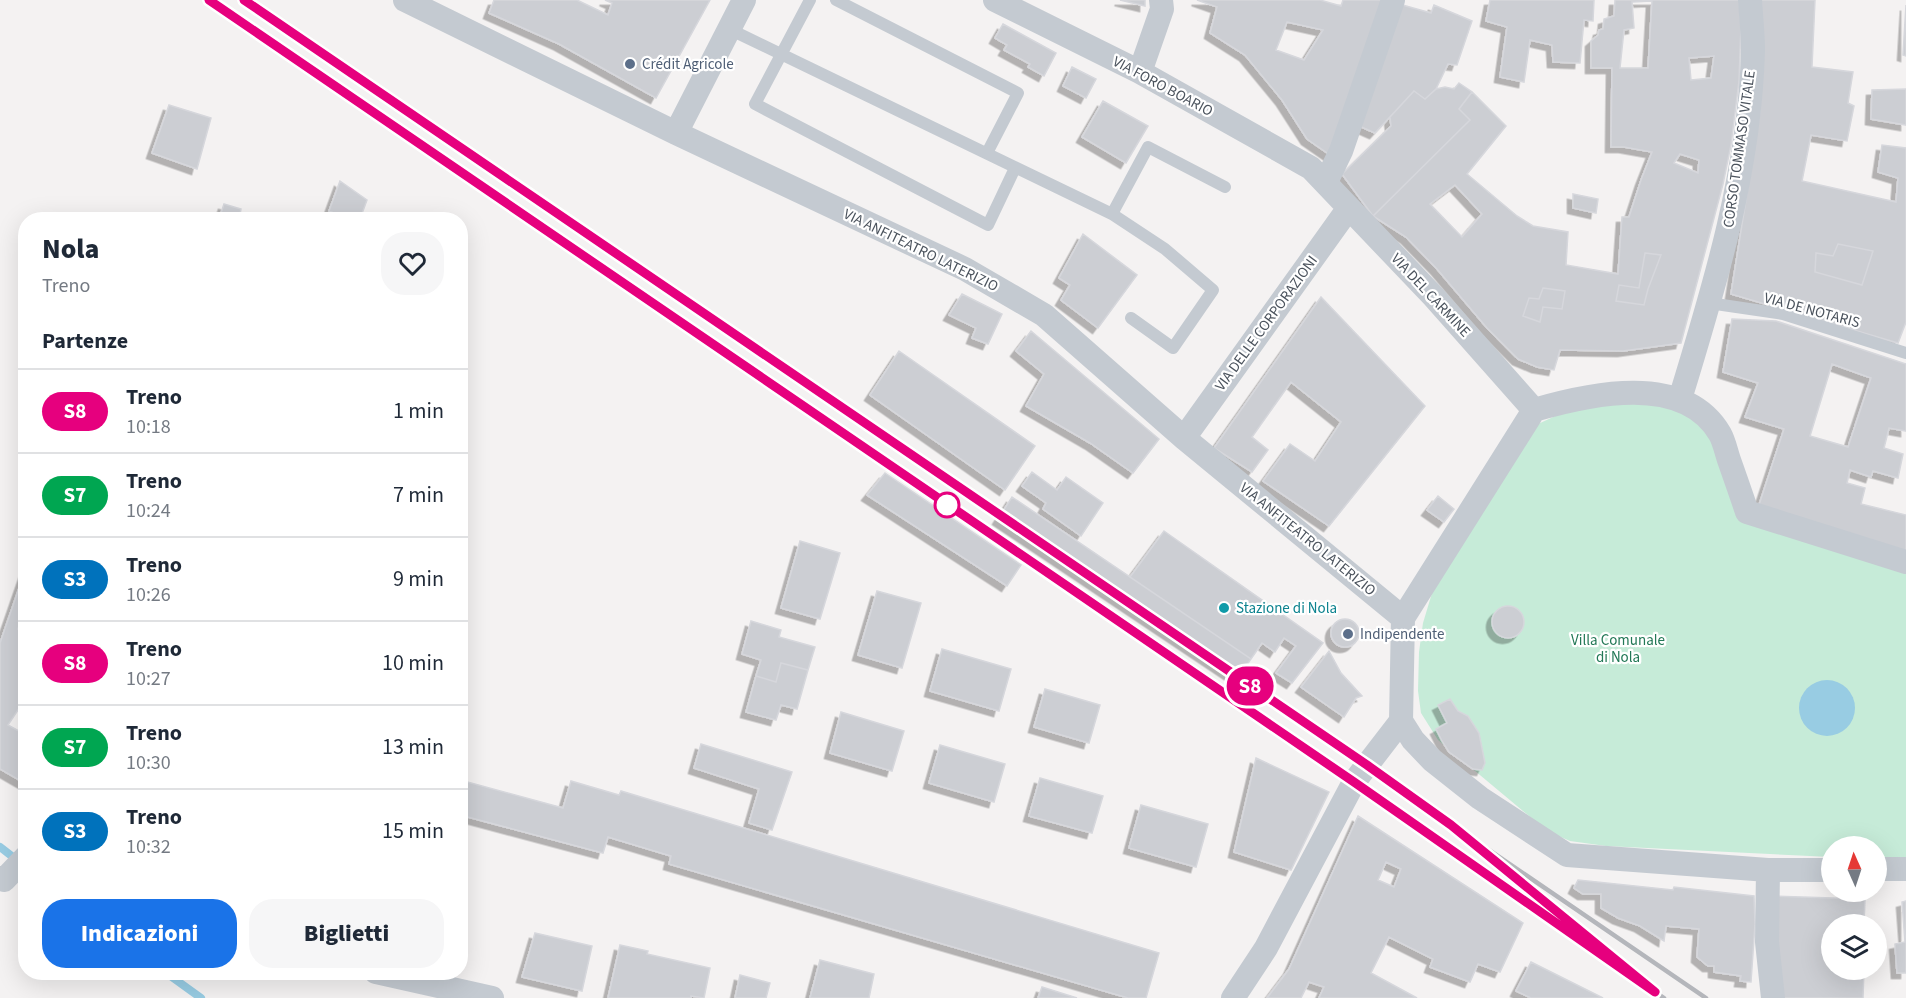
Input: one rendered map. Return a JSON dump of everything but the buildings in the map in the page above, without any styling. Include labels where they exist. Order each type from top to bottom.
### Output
[{"type":"street","name":"VIA ANFITEATRO LATERIZIO","points":[[405,0],[676,133],[965,269],[1044,315],[1184,438],[1403,618]]},
{"type":"street","points":[[676,133],[744,0]]},
{"type":"street","name":"VIA FORO BOARIO","points":[[994,0],[1140,72],[1311,168],[1326,182]]},
{"type":"street","points":[[1140,72],[1162,9],[1161,0]]},
{"type":"street","points":[[1326,182],[1341,151],[1394,0]]},
{"type":"street","name":"CORSO TOMMASO VITALE","points":[[1680,399],[1732,217],[1748,111],[1753,49],[1750,0]]},
{"type":"street","name":"VIA DEL CARMINE","points":[[1326,182],[1434,297],[1534,410]]},
{"type":"street","name":"VIA DELLE CORPORAZIONI","points":[[1184,438],[1348,208]]},
{"type":"street","points":[[1821,870],[1768,870],[1567,855],[1480,798],[1432,760],[1413,740],[1401,721],[1403,618],[1534,410],[1571,399],[1629,392],[1680,399],[1707,417],[1720,434],[1747,512],[1906,562]]},
{"type":"street","points":[[1233,998],[1266,948],[1354,782],[1401,721]]},
{"type":"street","points":[[2,879],[18,864]]},
{"type":"street","points":[[1887,869],[1906,869]]},
{"type":"street","points":[[1768,870],[1767,942],[1773,998]]},
{"type":"street","points":[[412,980],[492,998]]},
{"type":"lane","points":[[810,0],[755,104],[988,225],[1015,168]]},
{"type":"lane","points":[[836,0],[1018,93],[987,153]]},
{"type":"lane","points":[[729,29],[1112,214],[1165,249],[1213,290],[1173,348],[1131,318]]},
{"type":"lane","points":[[1112,214],[1148,147],[1225,187]]},
{"type":"lane","name":"VIA DE NOTARIS","points":[[1709,303],[1783,314],[1906,353]]},
{"type":"green space","name":"Villa Comunale di Nola","points":[[1626,402],[1668,406],[1707,426],[1745,515],[1906,566],[1906,860],[1887,859],[1887,836],[1821,836],[1821,857],[1606,846],[1570,841],[1547,831],[1438,740],[1421,713],[1418,691],[1419,652],[1423,623],[1432,593],[1538,424],[1564,412]]},
{"type":"water","points":[[1822,680],[1832,680],[1847,688],[1853,697],[1855,708],[1853,719],[1847,728],[1832,736],[1822,736],[1811,731],[1804,724],[1799,713],[1799,703],[1804,692],[1811,685]]},
{"type":"waterway","points":[[0,847],[18,861]]},
{"type":"waterway","points":[[176,980],[201,998]]},
{"type":"railway","points":[[209,0],[1354,782],[1664,998]]},
{"type":"railway","points":[[244,0],[1706,998]]},
{"type":"railway","points":[[1516,879],[1576,928]]},
{"type":"train","name":"S8","points":[[209,0],[1354,782],[1655,992],[1451,825],[1367,765],[244,0]]},
{"type":"place","name":"Crédit Agricole","points":[[630,64]]},
{"type":"place","name":"Stazione di Nola","points":[[1224,608]]},
{"type":"place","name":"Indipendente","points":[[1348,634]]}]
